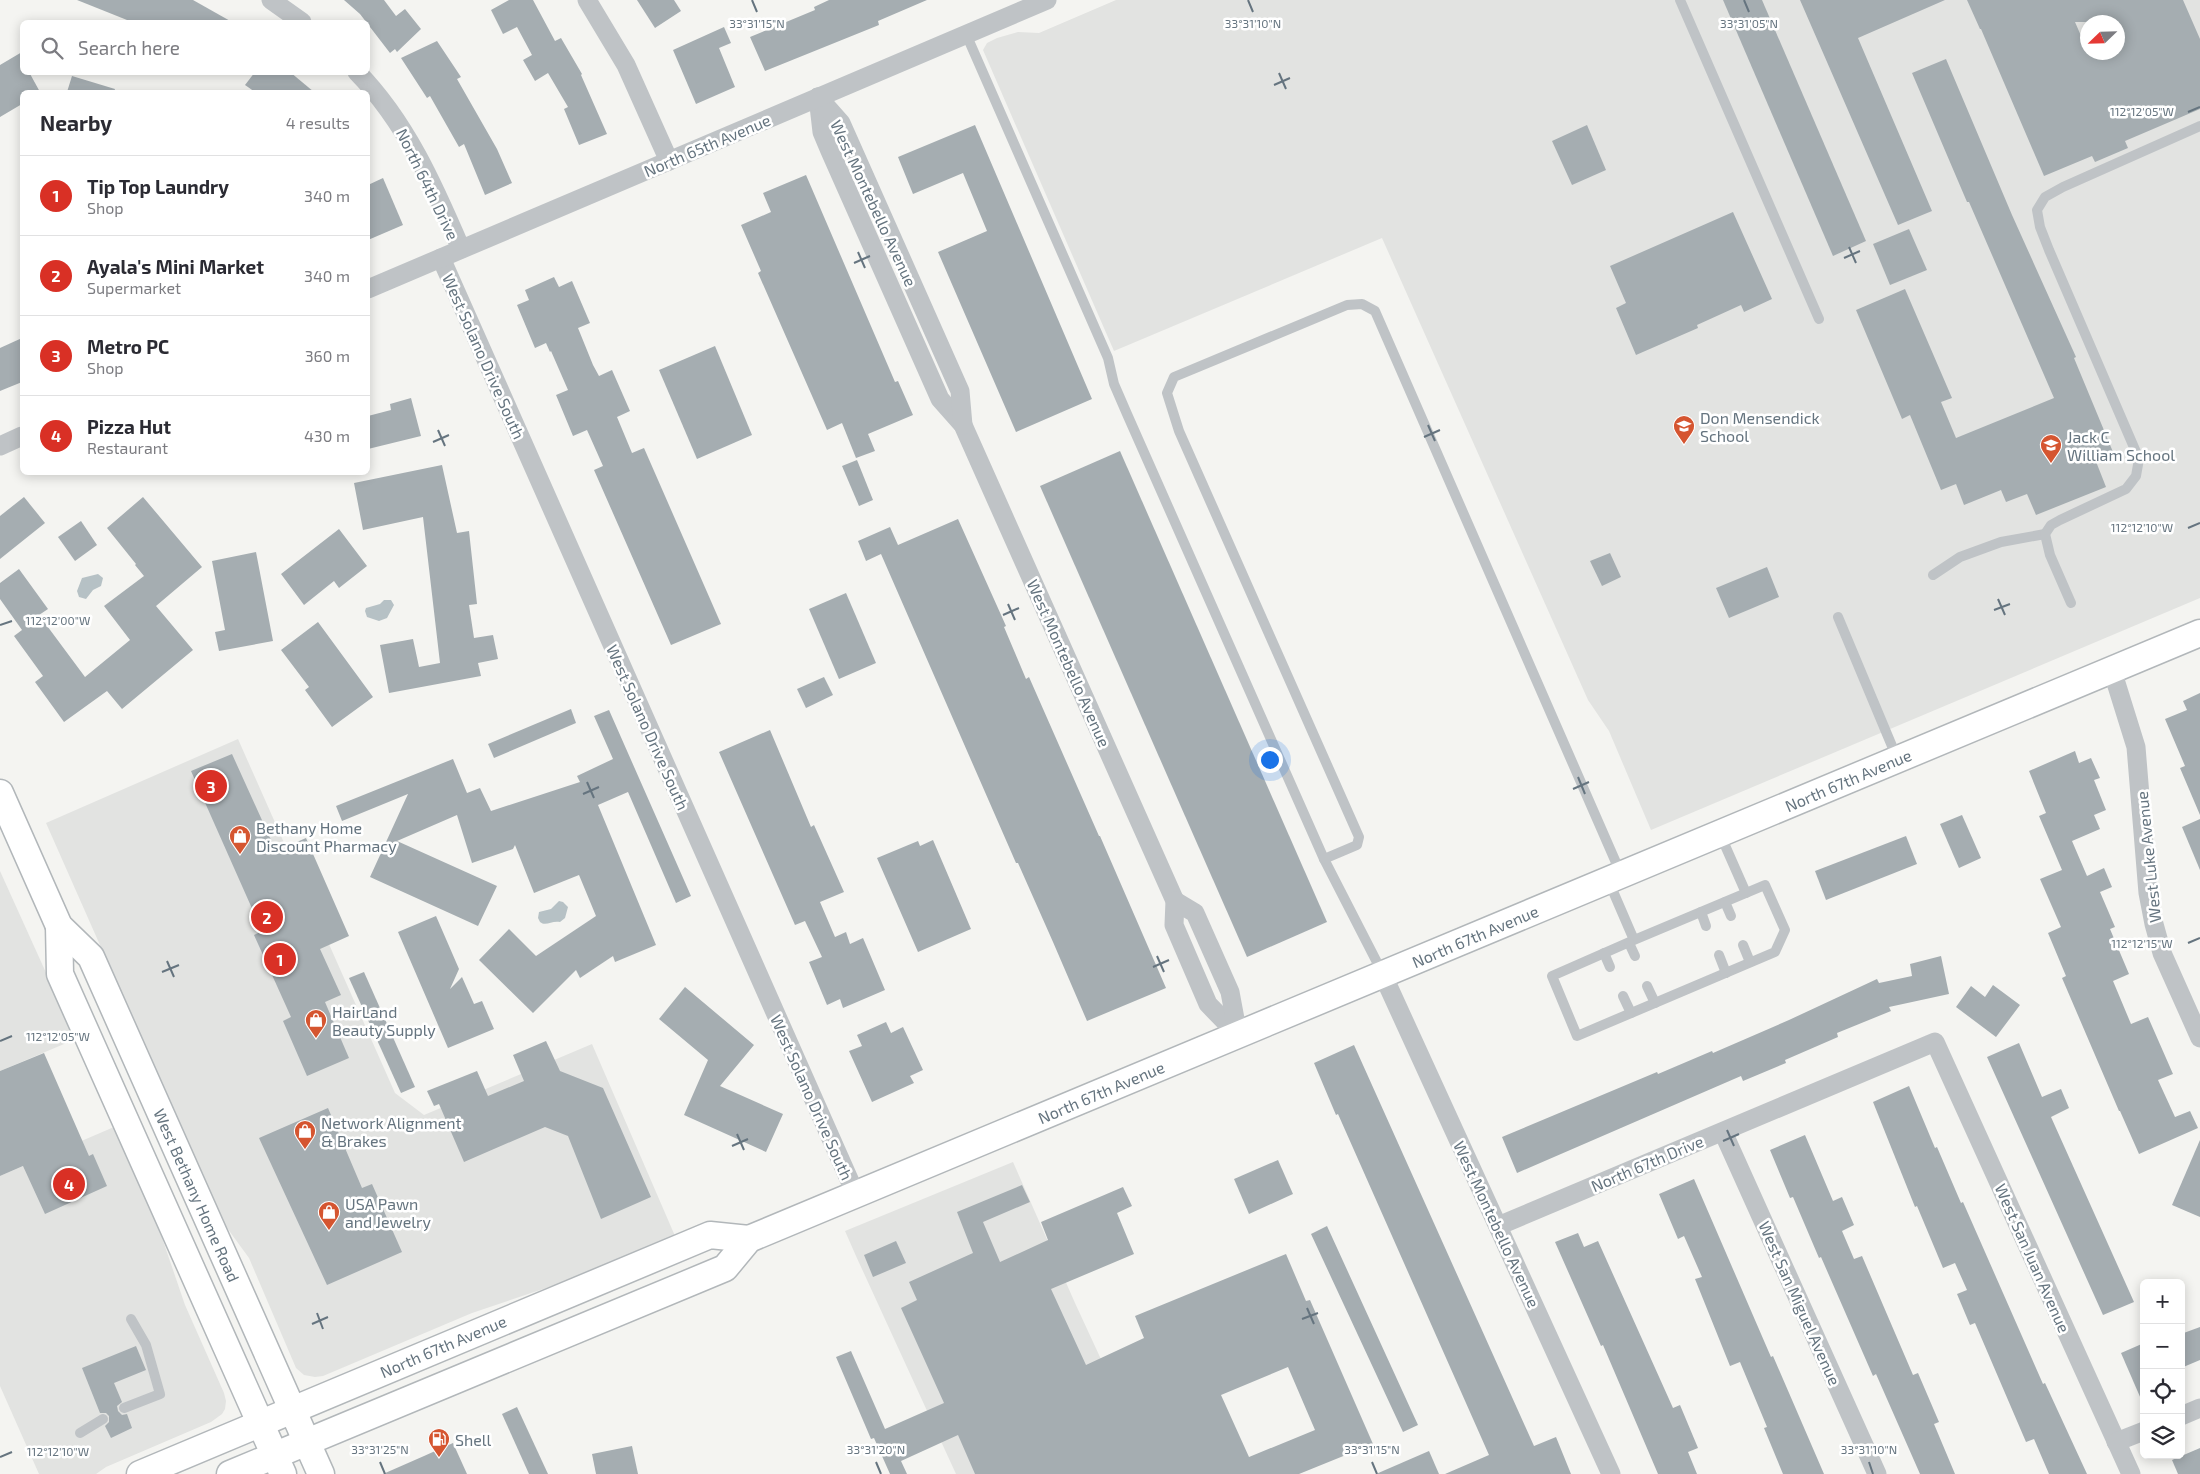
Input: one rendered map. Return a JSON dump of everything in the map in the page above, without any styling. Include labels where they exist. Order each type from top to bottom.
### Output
[{"type":"main road","name":"North 67th Avenue","points":[[230,1474],[278,1465],[305,1442],[725,1268],[749,1239],[2200,633]]},
{"type":"main road","name":"West Bethany Home Road","points":[[0,793],[59,926],[60,974],[278,1465]]},
{"type":"main road","name":"West Bethany Home Road","points":[[59,926],[92,957],[320,1474]]},
{"type":"main road","name":"North 67th Avenue","points":[[140,1474],[710,1235],[749,1239]]},
{"type":"street","points":[[271,0],[299,20]]},
{"type":"street","points":[[587,0],[626,65],[669,161]]},
{"type":"street","name":"North 65th Avenue","points":[[370,288],[1047,0]]},
{"type":"street","name":"North 64th Drive","points":[[360,75],[394,115],[417,155],[461,250]]},
{"type":"street","name":"West Montebello Avenue","points":[[818,97],[840,123],[960,391],[963,425],[1175,901],[1174,925],[1208,1004],[1238,1035]]},
{"type":"street","name":"West Solano Drive South","points":[[441,258],[856,1195]]},
{"type":"street","points":[[0,446],[20,437]]},
{"type":"street","name":"West Luke Avenue","points":[[2112,670],[2136,748],[2148,893],[2154,924],[2162,953],[2200,1038]]},
{"type":"street","name":"West Montebello Avenue","points":[[1383,975],[1611,1474]]},
{"type":"street","name":"North 67th Drive","points":[[1498,1226],[1935,1042]]},
{"type":"street","name":"West San Juan Avenue","points":[[1935,1042],[2131,1474]]},
{"type":"street","name":"West San Miguel Avenue","points":[[1722,1132],[1877,1474]]},
{"type":"street","points":[[2185,1414],[2200,1408]]},
{"type":"street","points":[[2116,1442],[2140,1433]]},
{"type":"lane","points":[[1680,0],[1819,318]]},
{"type":"lane","points":[[966,34],[1108,358],[1114,384],[1127,414],[1324,859],[1383,975]]},
{"type":"lane","points":[[2071,603],[2050,555],[2045,534],[2050,525],[2126,489],[2136,476],[2139,459],[2049,250],[2040,227],[2037,210],[2045,197],[2063,187],[2200,126]]},
{"type":"lane","points":[[1324,859],[1356,845],[1359,837],[1180,431],[1167,393],[1174,377],[1346,305],[1362,304],[1375,311],[1615,878],[1634,956]]},
{"type":"lane","points":[[1933,575],[1960,557],[2000,542],[2045,534]]},
{"type":"lane","points":[[1838,617],[1898,759]]},
{"type":"lane","points":[[1720,834],[1746,893]]},
{"type":"lane","points":[[1765,885],[1785,930],[1775,952],[1577,1036],[1552,976],[1746,893],[1765,885]]},
{"type":"lane","points":[[1725,902],[1731,916]]},
{"type":"lane","points":[[1700,912],[1706,926]]},
{"type":"lane","points":[[1743,945],[1750,962]]},
{"type":"lane","points":[[1604,953],[1610,967]]},
{"type":"lane","points":[[1719,955],[1726,972]]},
{"type":"lane","points":[[1647,986],[1655,1003]]},
{"type":"lane","points":[[1623,996],[1631,1013]]},
{"type":"lane","points":[[124,1408],[160,1394],[146,1345],[131,1320]]},
{"type":"lane","points":[[80,1433],[102,1419]]},
{"type":"shaded area","name":"Don Mensendick School","points":[[1116,0],[2200,0],[2200,598],[1651,830],[1609,731],[1588,700],[1382,238],[1114,351],[983,50],[987,43],[1018,32],[1039,33]]},
{"type":"shaded area","points":[[98,574],[103,578],[101,586],[93,590],[86,599],[79,597],[77,591],[82,578]]},
{"type":"shaded area","points":[[384,600],[391,600],[394,605],[387,618],[379,621],[367,617],[366,608],[380,604]]},
{"type":"shaded area","points":[[238,739],[395,1093],[424,1115],[592,1044],[675,1236],[561,1283],[472,1313],[323,1376],[304,1375],[296,1368],[249,1258],[222,1221],[46,823]]},
{"type":"shaded area","points":[[0,871],[76,1039],[0,1071]]},
{"type":"shaded area","points":[[559,901],[568,907],[565,918],[560,922],[545,924],[540,922],[538,918],[539,912],[551,909]]},
{"type":"shaded area","points":[[114,1127],[158,1226],[185,1305],[224,1393],[225,1409],[222,1414],[211,1422],[106,1467],[96,1474],[39,1474],[0,1386],[0,1176]]},
{"type":"shaded area","points":[[1013,1162],[1075,1303],[1154,1474],[956,1474],[856,1256],[845,1231]]},
{"type":"building","points":[[77,0],[193,0],[228,20],[127,20]]},
{"type":"building","points":[[344,0],[384,0],[396,16],[405,9],[421,29],[397,52],[395,49],[390,53],[370,27],[370,20],[365,20]]},
{"type":"building","points":[[509,0],[533,0],[555,41],[561,38],[582,74],[607,134],[579,145],[564,109],[568,107],[548,73],[535,81],[523,60],[532,55],[517,27],[503,34],[491,10]]},
{"type":"building","points":[[637,0],[674,0],[681,11],[655,28]]},
{"type":"building","points":[[829,0],[927,0],[878,21],[879,25],[765,71],[750,37],[815,10],[814,7]]},
{"type":"building","points":[[1723,0],[1762,0],[1866,241],[1833,256]]},
{"type":"building","points":[[1800,0],[1945,0],[1858,38],[1932,211],[1898,225]]},
{"type":"building","points":[[1967,0],[2183,0],[2200,39],[2200,109],[2125,141],[2128,148],[2095,162],[2092,156],[2044,176]]},
{"type":"building","points":[[724,27],[731,43],[719,48],[735,87],[696,104],[673,50]]},
{"type":"building","points":[[437,41],[461,77],[457,79],[497,149],[512,183],[485,195],[464,144],[459,147],[430,96],[427,98],[401,58]]},
{"type":"building","points":[[20,53],[20,75],[31,75],[39,90],[20,90],[20,105],[0,117],[0,65]]},
{"type":"building","points":[[1946,59],[2012,215],[2076,357],[2074,358],[2113,452],[2095,459],[2106,487],[2036,515],[2027,494],[2006,502],[2001,490],[1964,505],[1956,484],[1941,490],[1910,415],[1902,419],[1856,310],[1905,289],[1952,398],[1941,402],[1956,438],[2054,398],[1912,73]]},
{"type":"building","points":[[253,75],[294,75],[312,90],[252,90],[245,85]]},
{"type":"building","points":[[72,76],[115,89],[115,90],[68,90]]},
{"type":"building","points":[[975,125],[1092,399],[1016,432],[938,252],[987,231],[963,173],[913,194],[898,157]]},
{"type":"building","points":[[1587,125],[1606,170],[1572,185],[1552,141]]},
{"type":"building","points":[[806,175],[895,382],[898,381],[913,415],[868,434],[875,451],[856,458],[842,423],[827,430],[758,273],[761,271],[741,225],[771,212],[763,193]]},
{"type":"building","points":[[383,178],[403,225],[370,239],[370,184]]},
{"type":"building","points":[[1733,212],[1772,299],[1744,312],[1741,305],[1697,325],[1698,328],[1636,355],[1616,308],[1626,303],[1610,266]]},
{"type":"building","points":[[1909,229],[1927,270],[1890,285],[1873,244]]},
{"type":"building","points":[[554,277],[559,287],[572,281],[590,323],[578,328],[593,365],[599,376],[612,370],[630,411],[617,417],[632,453],[644,448],[721,624],[671,645],[594,470],[603,466],[587,430],[573,436],[556,395],[568,390],[546,343],[535,348],[517,305],[529,300],[525,290]]},
{"type":"building","points":[[20,339],[20,383],[0,391],[0,348]]},
{"type":"building","points":[[715,346],[752,435],[697,459],[659,370]]},
{"type":"building","points":[[411,398],[421,436],[370,449],[370,415],[391,410],[390,404]]},
{"type":"building","points":[[1120,451],[1327,922],[1247,957],[1040,486]]},
{"type":"building","points":[[857,460],[873,500],[859,506],[842,466]]},
{"type":"building","points":[[442,465],[457,533],[469,531],[477,604],[469,605],[474,638],[493,635],[498,659],[478,663],[481,676],[389,693],[380,645],[413,639],[419,667],[440,663],[423,517],[363,530],[354,483]]},
{"type":"building","points":[[24,497],[45,523],[0,559],[0,516]]},
{"type":"building","points":[[143,497],[202,567],[156,606],[193,650],[122,709],[107,691],[64,722],[35,682],[43,676],[14,636],[22,630],[0,599],[0,583],[19,569],[48,609],[39,615],[85,677],[130,640],[104,606],[144,576],[107,528]]},
{"type":"building","points":[[958,519],[1006,626],[1004,627],[1026,679],[1029,677],[1166,988],[1087,1021],[881,554],[866,561],[858,541],[890,527],[898,545]]},
{"type":"building","points":[[81,521],[97,545],[75,561],[58,537]]},
{"type":"building","points":[[339,529],[367,566],[339,588],[334,581],[304,605],[281,574]]},
{"type":"building","points":[[256,552],[273,641],[219,651],[215,632],[225,630],[212,561]]},
{"type":"building","points":[[1610,553],[1621,577],[1602,586],[1590,561]]},
{"type":"building","points":[[1767,567],[1779,597],[1729,618],[1716,588]]},
{"type":"building","points":[[846,593],[876,663],[839,679],[809,609]]},
{"type":"building","points":[[318,622],[373,697],[332,727],[305,690],[309,687],[281,650]]},
{"type":"building","points":[[824,677],[833,695],[806,708],[797,689]]},
{"type":"building","points":[[2200,693],[2200,815],[2180,768],[2185,766],[2165,719],[2187,710],[2183,701]]},
{"type":"building","points":[[571,709],[576,723],[494,758],[488,744]]},
{"type":"building","points":[[609,710],[691,896],[676,903],[628,792],[598,805],[656,945],[615,962],[613,956],[580,978],[576,970],[533,1013],[479,960],[509,929],[536,956],[596,916],[579,875],[534,893],[515,845],[513,849],[472,863],[457,815],[397,841],[497,886],[478,926],[370,877],[408,794],[342,821],[336,806],[453,759],[467,793],[480,788],[491,811],[580,782],[577,776],[613,759],[594,716]]},
{"type":"building","points":[[770,730],[811,827],[814,825],[844,892],[820,902],[835,937],[846,932],[850,944],[863,938],[885,990],[843,1008],[840,999],[827,1005],[809,962],[822,957],[805,921],[795,925],[719,752]]},
{"type":"building","points":[[2075,751],[2079,763],[2091,758],[2100,778],[2094,780],[2106,810],[2094,815],[2100,829],[2072,841],[2087,876],[2104,868],[2112,887],[2100,892],[2115,927],[2110,929],[2129,974],[2113,981],[2131,1024],[2148,1017],[2173,1074],[2158,1080],[2175,1117],[2190,1111],[2198,1128],[2139,1154],[2062,978],[2066,976],[2048,933],[2061,927],[2040,879],[2062,870],[2039,816],[2046,813],[2029,771]]},
{"type":"building","points":[[232,754],[276,851],[306,838],[349,936],[320,949],[341,995],[325,1002],[349,1058],[307,1076],[283,1021],[291,1017],[254,935],[262,931],[191,771]]},
{"type":"building","points":[[1962,815],[1981,858],[1959,868],[1940,824]]},
{"type":"building","points":[[2200,819],[2200,870],[2182,827]]},
{"type":"building","points":[[1906,836],[1917,864],[1826,900],[1815,871]]},
{"type":"building","points":[[933,840],[971,929],[918,952],[877,858],[918,841],[920,846]]},
{"type":"building","points":[[436,916],[459,969],[450,989],[462,977],[474,1004],[482,1001],[494,1029],[448,1048],[398,932]]},
{"type":"building","points":[[1941,956],[1949,994],[1889,1007],[1891,1011],[1837,1033],[1838,1037],[1785,1060],[1786,1063],[1743,1081],[1741,1076],[1517,1173],[1502,1137],[1657,1072],[1658,1074],[1712,1051],[1713,1053],[1877,979],[1879,983],[1912,976],[1910,964]]},
{"type":"building","points":[[364,972],[415,1087],[401,1093],[349,978]]},
{"type":"building","points":[[1993,985],[2020,1005],[1996,1037],[1956,1007],[1971,986],[1985,997]]},
{"type":"building","points":[[685,987],[754,1045],[720,1086],[783,1114],[766,1152],[684,1115],[708,1060],[659,1019]]},
{"type":"building","points":[[886,1022],[891,1033],[903,1027],[923,1070],[910,1076],[914,1083],[872,1102],[849,1051],[862,1046],[857,1035]]},
{"type":"building","points":[[546,1041],[560,1071],[603,1088],[651,1197],[601,1219],[568,1136],[545,1127],[464,1162],[439,1104],[434,1106],[427,1091],[477,1071],[488,1096],[524,1081],[513,1055]]},
{"type":"building","points":[[2019,1043],[2042,1097],[2061,1089],[2069,1108],[2051,1117],[2134,1302],[2103,1315],[1987,1057]]},
{"type":"building","points":[[1354,1045],[1534,1446],[1556,1437],[1571,1474],[1445,1474],[1489,1455],[1314,1063]]},
{"type":"building","points":[[44,1053],[89,1156],[93,1154],[107,1186],[45,1214],[23,1166],[0,1176],[0,1071]]},
{"type":"building","points":[[1909,1086],[1935,1148],[1937,1147],[1961,1203],[1963,1202],[2043,1384],[2045,1383],[2087,1474],[2049,1474],[2034,1439],[2026,1442],[1975,1323],[1970,1325],[1957,1294],[1967,1290],[1955,1263],[1943,1268],[1917,1206],[1915,1207],[1873,1102]]},
{"type":"building","points":[[328,1108],[362,1188],[372,1184],[402,1252],[327,1285],[259,1138]]},
{"type":"building","points":[[1805,1135],[1833,1201],[1842,1197],[1854,1225],[1842,1231],[1854,1259],[1862,1256],[1913,1375],[1918,1373],[1939,1422],[1934,1424],[1955,1474],[1920,1474],[1876,1374],[1873,1376],[1793,1197],[1790,1198],[1770,1150]]},
{"type":"building","points":[[2200,1140],[2200,1217],[2172,1205]]},
{"type":"building","points":[[1278,1160],[1293,1194],[1249,1214],[1234,1179]]},
{"type":"building","points":[[1694,1179],[1824,1474],[1783,1474],[1764,1428],[1767,1427],[1740,1362],[1730,1366],[1695,1279],[1702,1277],[1684,1236],[1678,1239],[1659,1194]]},
{"type":"building","points":[[1022,1185],[1030,1202],[983,1222],[1000,1262],[1048,1240],[1041,1222],[1123,1187],[1132,1206],[1117,1213],[1134,1254],[1051,1289],[1086,1365],[1144,1338],[1135,1316],[1286,1254],[1306,1301],[1310,1300],[1373,1444],[1299,1474],[975,1474],[958,1435],[901,1461],[907,1474],[890,1474],[874,1438],[871,1439],[836,1357],[851,1351],[885,1429],[944,1403],[901,1308],[917,1300],[909,1282],[973,1253],[957,1212]],"holes":[[[1288,1367],[1315,1430],[1249,1457],[1221,1395]]]},
{"type":"building","points":[[1327,1226],[1418,1425],[1403,1432],[1311,1234]]},
{"type":"building","points":[[1578,1233],[1584,1247],[1598,1241],[1673,1408],[1680,1405],[1698,1448],[1688,1452],[1697,1474],[1658,1474],[1603,1345],[1601,1346],[1555,1242]]},
{"type":"building","points":[[896,1241],[906,1263],[873,1277],[864,1255]]},
{"type":"building","points":[[2200,1327],[2200,1360],[2185,1366],[2185,1333]]},
{"type":"building","points":[[2140,1345],[2140,1397],[2121,1353]]},
{"type":"building","points":[[136,1346],[146,1370],[114,1383],[122,1402],[117,1406],[118,1411],[122,1415],[127,1414],[132,1428],[111,1438],[105,1426],[109,1422],[109,1416],[106,1413],[100,1413],[82,1368]]},
{"type":"building","points":[[517,1407],[548,1474],[529,1474],[502,1414]]},
{"type":"building","name":"Shell","points":[[453,1443],[467,1474],[383,1474],[424,1456]]},
{"type":"building","points":[[632,1446],[638,1474],[596,1474],[592,1454]]},
{"type":"building","points":[[2200,1448],[2200,1474],[2178,1474],[2172,1460],[2185,1459],[2185,1454]]},
{"type":"building","points":[[1429,1451],[1439,1474],[1376,1474]]},
{"type":"place","name":"Don Mensendick School","points":[[1684,445]]},
{"type":"place","name":"Jack C William School","points":[[2051,464]]},
{"type":"place","name":"Metro PC","points":[[211,786]]},
{"type":"place","name":"Bethany Home Discount Pharmacy","points":[[240,855]]},
{"type":"place","name":"Ayala's Mini Market","points":[[267,917]]},
{"type":"place","name":"Tip Top Laundry","points":[[280,959]]},
{"type":"place","name":"HairLand Beauty Supply","points":[[316,1039]]},
{"type":"place","name":"Network Alignment & Brakes","points":[[305,1150]]},
{"type":"place","name":"Pizza Hut","points":[[69,1184]]},
{"type":"place","name":"USA Pawn and Jewelry","points":[[329,1231]]},
{"type":"place","name":"Shell","points":[[439,1458]]}]
